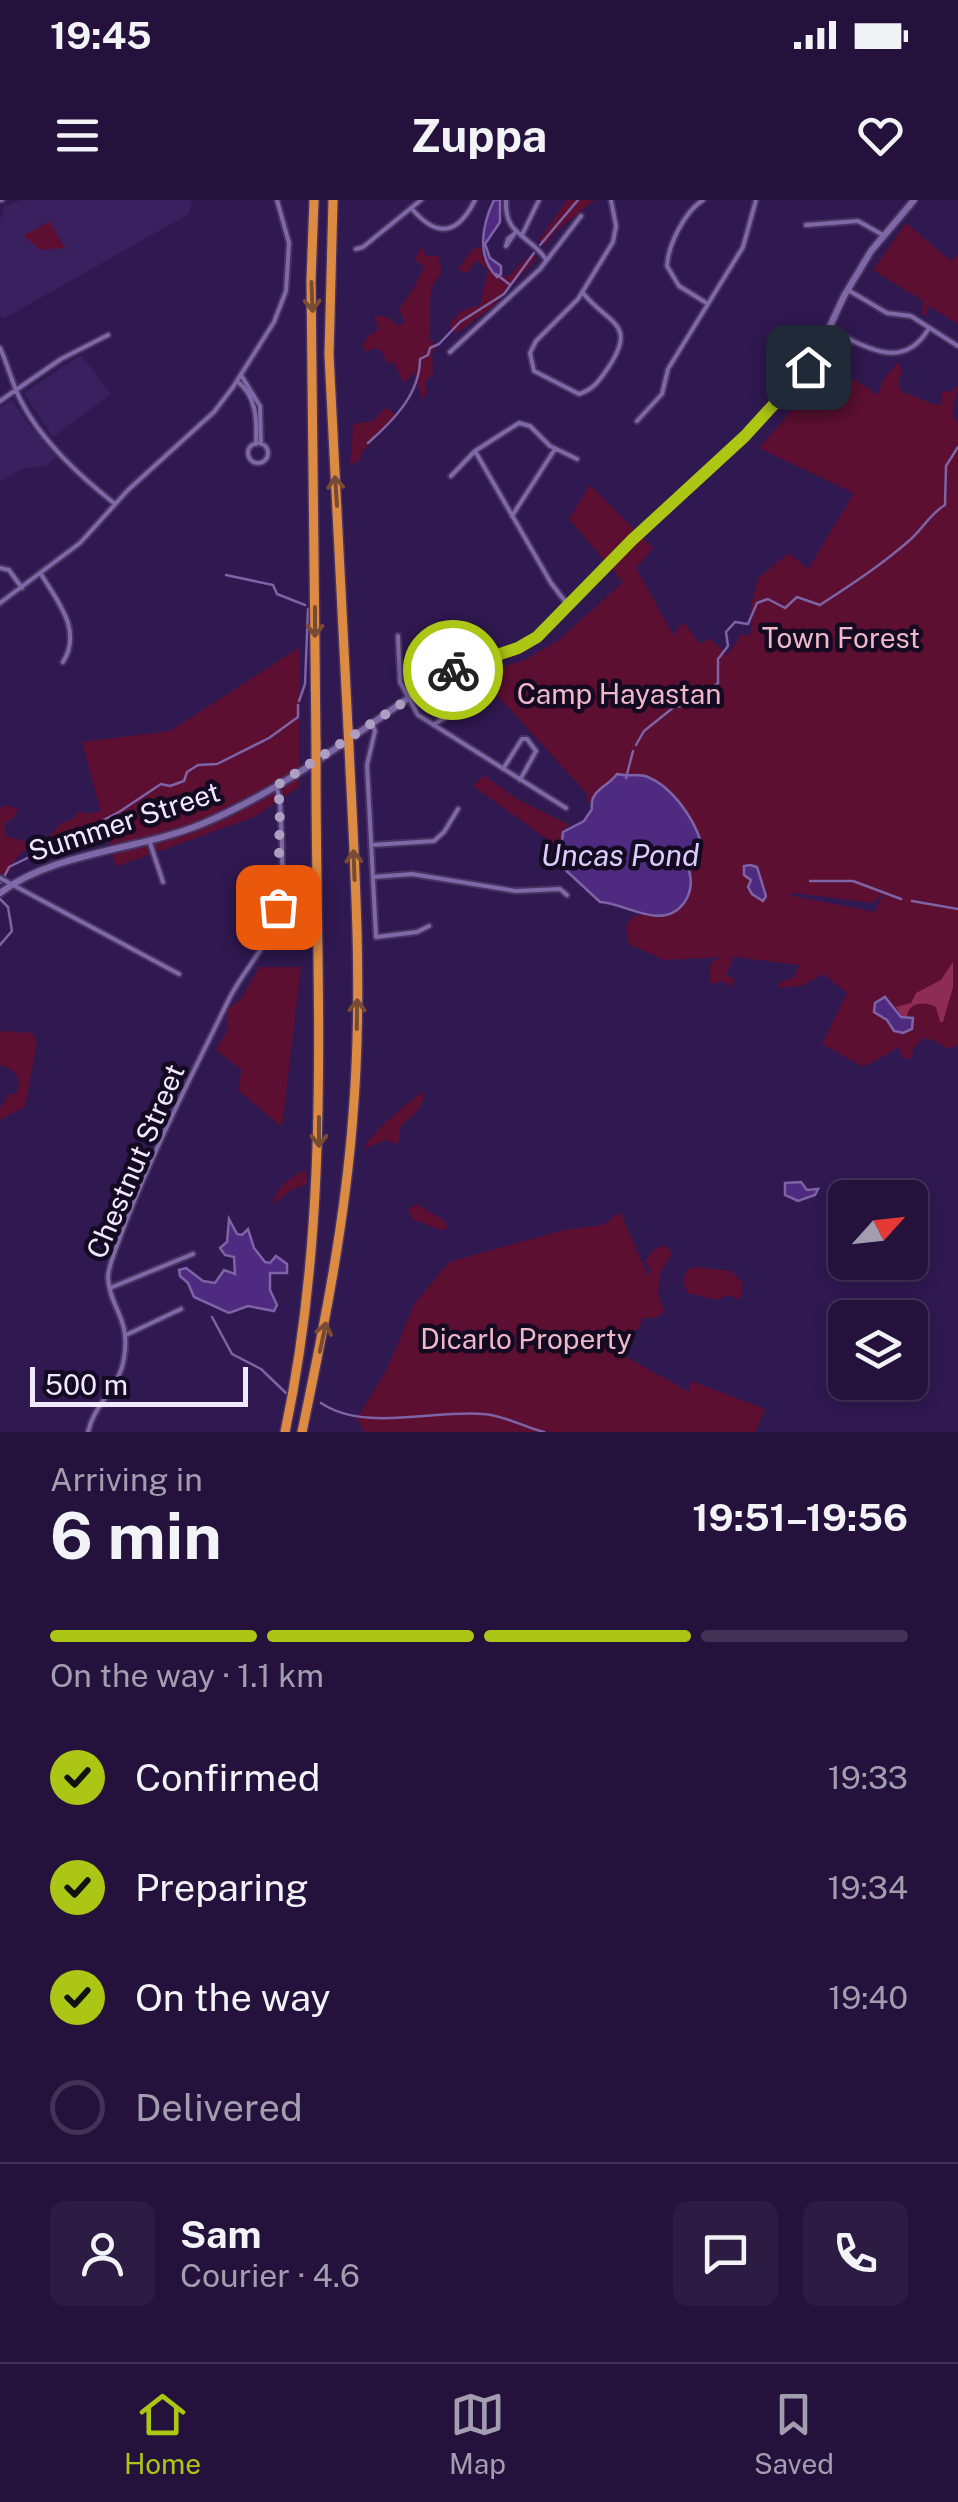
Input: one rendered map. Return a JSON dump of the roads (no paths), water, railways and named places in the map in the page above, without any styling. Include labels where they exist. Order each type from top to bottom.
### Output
[{"type":"highway","points":[[285,1432],[304,1332],[318,1187],[311,200]]},
{"type":"highway","points":[[302,1432],[328,1309],[354,1116],[358,962],[329,355],[333,200]]},
{"type":"main road","name":"Summer Street","points":[[0,893],[48,869],[205,823],[276,786],[444,674],[528,643],[777,404],[808,367],[882,235],[914,200]]},
{"type":"street","points":[[0,593],[2,602],[80,543],[115,504],[214,412],[239,378],[274,322],[288,284],[288,238],[277,200]]},
{"type":"street","points":[[356,249],[364,247],[422,200]]},
{"type":"street","points":[[412,208],[427,224],[446,229],[461,223],[475,200]]},
{"type":"street","points":[[506,200],[506,218],[514,233],[546,260]]},
{"type":"street","points":[[522,236],[539,200]]},
{"type":"street","points":[[582,293],[613,320],[623,335],[622,345],[600,380],[591,390],[579,394],[534,371],[530,359],[536,341],[582,293],[616,234],[611,200]]},
{"type":"street","points":[[703,200],[694,206],[666,261],[679,286],[708,304]]},
{"type":"street","points":[[637,421],[662,394],[668,369],[744,247],[756,200]]},
{"type":"street","points":[[450,352],[546,260],[581,216]]},
{"type":"street","points":[[806,226],[858,220],[882,235]]},
{"type":"street","points":[[848,290],[886,313],[911,316],[958,346]]},
{"type":"street","points":[[830,330],[878,351],[898,353],[916,346],[929,328]]},
{"type":"street","points":[[0,401],[61,359],[108,334]]},
{"type":"street","points":[[0,348],[16,391],[45,436],[115,504]]},
{"type":"street","points":[[239,378],[254,406],[258,444]]},
{"type":"street","points":[[451,476],[475,451],[520,423],[530,426],[555,449],[577,458]]},
{"type":"street","points":[[512,516],[555,449]]},
{"type":"street","points":[[475,451],[551,584],[569,606]]},
{"type":"street","points":[[0,568],[9,570],[22,588]]},
{"type":"street","points":[[41,574],[70,626],[69,652],[63,662]]},
{"type":"street","points":[[398,636],[398,676],[418,715],[566,808]]},
{"type":"street","points":[[433,725],[477,698]]},
{"type":"street","points":[[372,723],[375,732],[367,765],[376,937],[417,932],[429,926]]},
{"type":"street","points":[[502,769],[524,738],[536,751],[520,780]]},
{"type":"street","name":"Chestnut Street","points":[[126,1335],[110,1288],[108,1274],[112,1261],[162,1138],[232,992],[268,938],[280,900],[280,803],[276,786]]},
{"type":"street","points":[[371,845],[434,841],[458,808]]},
{"type":"street","points":[[149,840],[163,882]]},
{"type":"street","points":[[373,877],[412,874],[516,891],[560,888],[567,895]]},
{"type":"street","points":[[0,878],[180,974]]},
{"type":"street","points":[[110,1288],[193,1254]]},
{"type":"street","points":[[88,1432],[92,1418],[119,1378],[126,1335],[181,1310]]},
{"type":"water","points":[[494,200],[500,200],[500,222],[485,244],[490,258],[501,266],[497,277],[486,260],[483,240]]},
{"type":"water","name":"Uncas Pond","points":[[617,774],[648,777],[665,788],[687,813],[701,842],[692,850],[668,855],[671,861],[687,864],[691,884],[684,903],[665,915],[644,914],[600,902],[559,864],[563,832],[584,821],[592,809],[593,797]]},
{"type":"water","points":[[744,866],[757,867],[766,896],[763,901],[748,887],[751,880],[744,875]]},
{"type":"water","points":[[885,997],[901,1017],[913,1018],[912,1029],[894,1031],[887,1020],[874,1012],[875,1003]]},
{"type":"water","points":[[801,1182],[807,1190],[818,1189],[815,1195],[798,1201],[785,1195],[785,1183]]},
{"type":"water","points":[[229,1219],[237,1234],[248,1229],[254,1248],[265,1262],[270,1263],[276,1256],[287,1264],[287,1273],[270,1273],[270,1290],[277,1305],[274,1311],[248,1306],[229,1313],[194,1297],[180,1276],[179,1270],[186,1268],[203,1281],[215,1283],[224,1270],[235,1274],[234,1257],[225,1255],[220,1248],[227,1242]]},
{"type":"waterway","points":[[540,245],[578,200]]},
{"type":"waterway","points":[[368,443],[410,395],[420,359],[460,322],[504,294],[534,253]]},
{"type":"waterway","points":[[496,274],[509,284]]},
{"type":"waterway","points":[[636,745],[644,731],[674,707],[690,705],[718,683],[718,659],[728,646],[726,632],[735,622],[748,624],[757,603],[768,599],[785,608],[797,597],[820,605],[911,539],[945,505],[946,466],[958,447]]},
{"type":"waterway","points":[[226,575],[273,585],[277,594],[305,605]]},
{"type":"waterway","points":[[299,701],[305,684],[308,609]]},
{"type":"waterway","points":[[58,843],[119,812],[161,784],[170,786],[184,781],[187,772],[198,765],[217,764],[269,738],[298,717],[298,705]]},
{"type":"waterway","points":[[626,778],[633,751]]},
{"type":"waterway","points":[[4,877],[9,867],[56,844]]},
{"type":"waterway","points":[[810,881],[853,881],[901,899]]},
{"type":"waterway","points":[[0,899],[8,907],[12,931],[0,945]]},
{"type":"waterway","points":[[912,901],[958,909]]},
{"type":"waterway","points":[[212,1317],[232,1354],[261,1369],[286,1393]]},
{"type":"waterway","points":[[321,1403],[338,1412],[377,1418],[491,1415],[544,1432]]},
{"type":"park label","name":"Town Forest","points":[[841,637]]},
{"type":"park label","name":"Camp Hayastan","points":[[619,693]]},
{"type":"park label","name":"Dicarlo Property","points":[[526,1338]]}]
